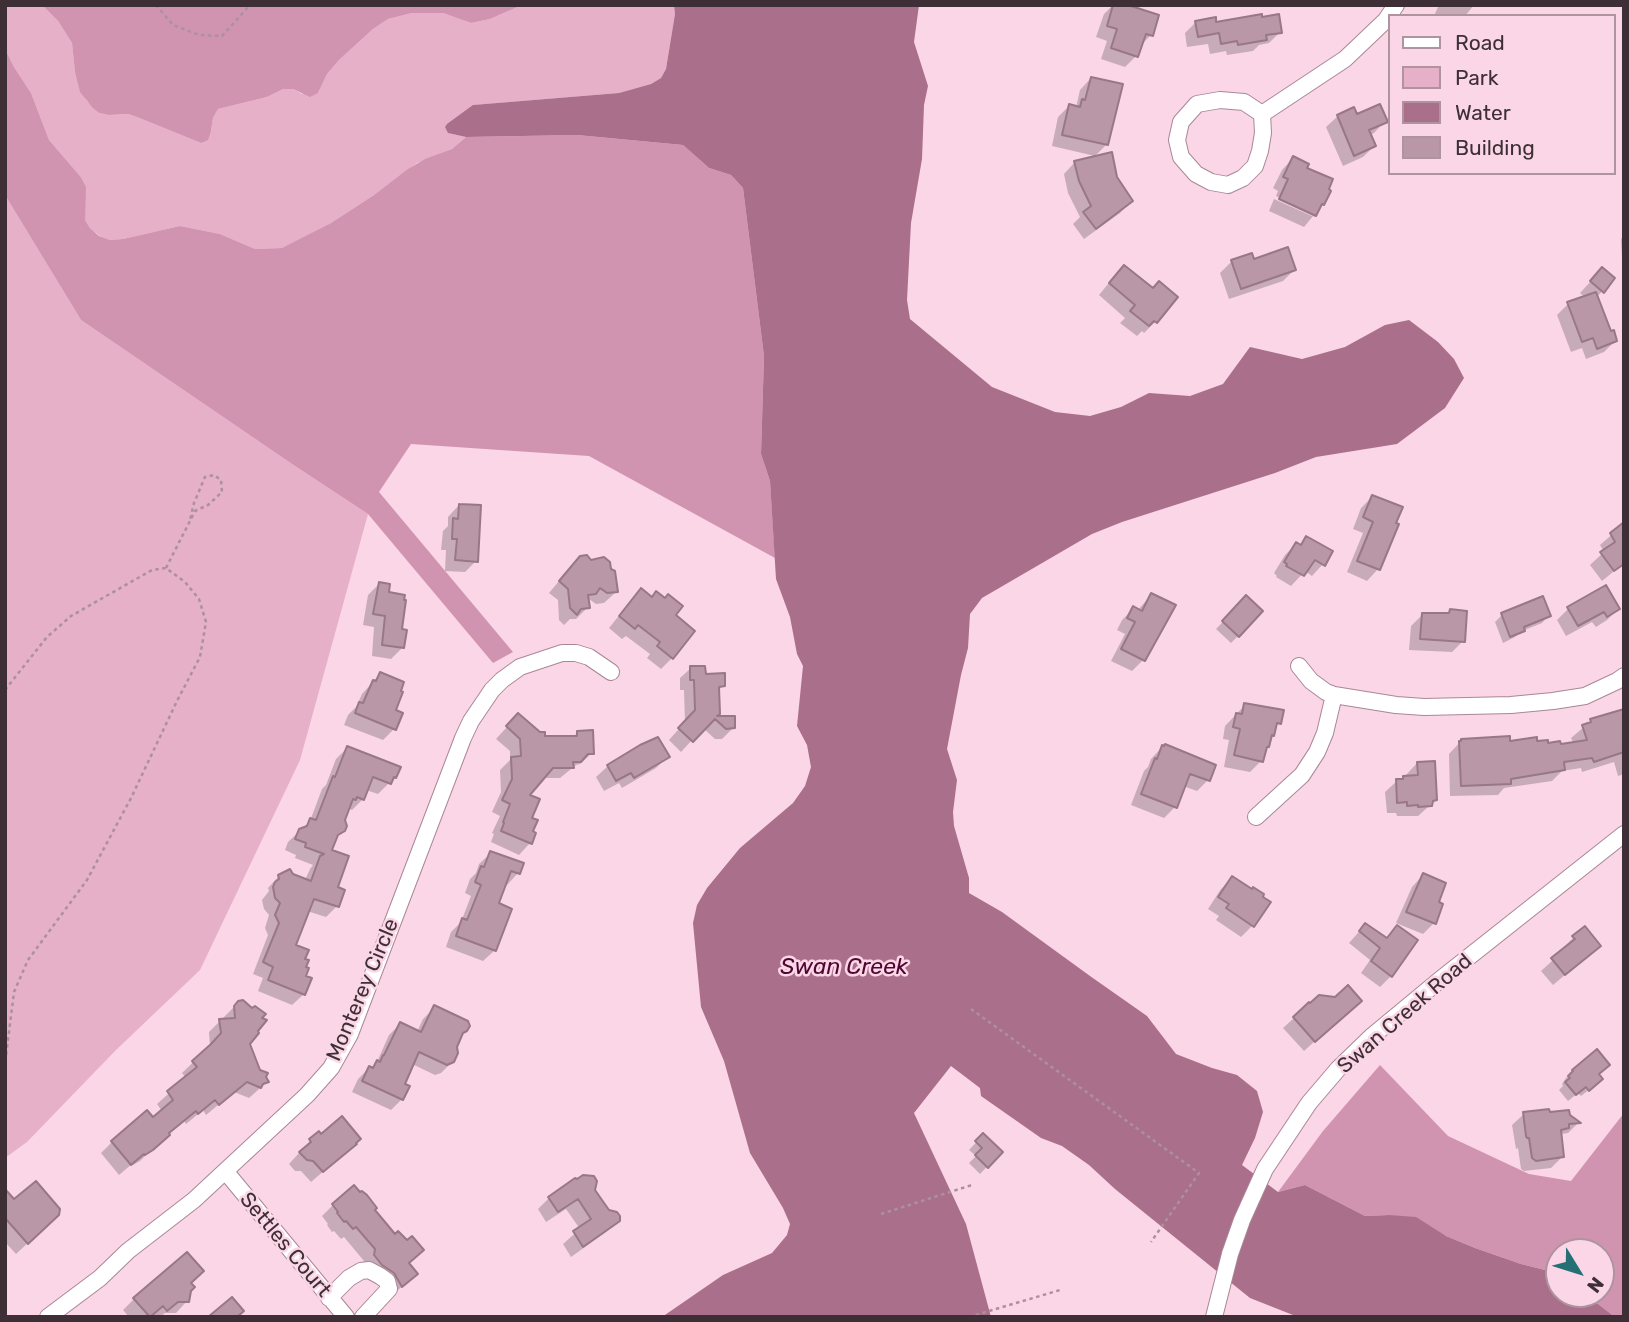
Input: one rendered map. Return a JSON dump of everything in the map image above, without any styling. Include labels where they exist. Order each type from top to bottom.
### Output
[{"type":"street","points":[[1262,114],[1345,59],[1388,17]]},
{"type":"street","points":[[1220,100],[1244,102],[1262,114],[1260,151],[1255,166],[1243,178],[1228,185],[1211,182],[1196,174],[1181,157],[1177,140],[1181,122],[1197,104],[1220,100]]},
{"type":"street","name":"Monterey Circle","points":[[48,1317],[226,1172],[307,1095],[331,1068],[350,1034],[463,738],[484,701],[502,680],[529,663],[554,654],[576,653],[589,657],[611,672]]},
{"type":"street","points":[[1299,666],[1311,681],[1334,695],[1424,707],[1553,701],[1584,696],[1624,677]]},
{"type":"street","points":[[1256,817],[1302,775],[1317,752],[1325,733],[1334,695]]},
{"type":"street","name":"Swan Creek Road","points":[[1214,1317],[1242,1220],[1265,1169],[1309,1103],[1338,1069],[1371,1037],[1624,834]]},
{"type":"street","name":"Settles Court","points":[[226,1172],[346,1317]]},
{"type":"street","points":[[329,1298],[360,1271],[369,1270],[380,1276],[387,1281],[389,1289],[363,1317]]},
{"type":"path","points":[[156,5],[173,24],[199,35],[222,36],[250,5]]},
{"type":"path","points":[[166,568],[195,511],[208,505],[222,492],[221,480],[214,475],[205,477],[190,520]]},
{"type":"path","points":[[5,690],[47,637],[71,616],[152,570],[166,568],[185,582],[200,599],[206,622],[200,657],[88,880],[28,960],[14,992],[5,1064]]},
{"type":"path","points":[[971,1009],[1199,1173],[1151,1242]]},
{"type":"path","points":[[881,1214],[972,1185]]},
{"type":"path","points":[[969,1317],[1060,1290]]},
{"type":"green space","points":[[7,5],[42,5],[58,21],[72,43],[75,72],[86,100],[99,113],[128,114],[201,143],[211,131],[218,109],[267,97],[283,89],[293,89],[302,94],[318,93],[327,74],[339,60],[388,19],[412,13],[443,13],[471,23],[490,19],[522,5],[674,5],[675,14],[666,69],[661,78],[651,84],[619,93],[473,105],[448,133],[466,137],[452,149],[417,163],[331,223],[289,245],[282,248],[255,249],[220,234],[180,226],[109,240],[90,228],[85,220],[80,176],[49,140],[31,93],[5,49]]},
{"type":"green space","points":[[5,195],[81,320],[368,514],[300,760],[200,970],[116,1050],[27,1142],[5,1158]]},
{"type":"shaded area","points":[[42,5],[522,5],[490,19],[471,23],[443,13],[412,13],[388,19],[339,60],[327,74],[318,93],[310,97],[293,89],[283,89],[267,97],[218,109],[208,140],[201,143],[128,114],[109,115],[99,113],[92,107],[80,92],[72,43],[58,21]]},
{"type":"shaded area","points":[[5,49],[31,93],[49,140],[86,187],[85,220],[99,236],[110,240],[180,226],[220,234],[255,249],[282,248],[331,223],[408,169],[452,149],[466,137],[577,135],[683,145],[709,168],[731,175],[743,188],[764,356],[761,454],[770,481],[775,558],[589,456],[411,444],[379,492],[513,652],[493,663],[368,514],[81,320],[5,195]]},
{"type":"shaded area","points":[[1380,1065],[1448,1136],[1529,1174],[1571,1181],[1624,1113],[1624,1317],[1615,1317],[1603,1308],[1615,1308],[1615,1238],[1545,1238],[1545,1270],[1475,1248],[1389,1215],[1365,1216],[1305,1185],[1278,1192],[1323,1131]]},
{"type":"water","name":"Swan Creek","points":[[674,5],[919,5],[914,42],[928,86],[924,105],[922,159],[911,223],[907,300],[910,319],[992,387],[1055,412],[1090,416],[1121,407],[1149,393],[1190,396],[1223,384],[1250,347],[1302,359],[1345,347],[1385,325],[1409,320],[1438,342],[1454,359],[1464,378],[1445,408],[1397,444],[1316,457],[1275,473],[1122,522],[1092,534],[982,598],[970,614],[968,648],[947,749],[957,780],[954,826],[969,878],[969,893],[1002,912],[1147,1016],[1176,1054],[1237,1075],[1257,1091],[1263,1112],[1255,1138],[1242,1165],[1278,1192],[1305,1185],[1365,1216],[1416,1217],[1446,1236],[1475,1248],[1545,1270],[1545,1308],[1603,1308],[1615,1317],[1298,1317],[1250,1298],[1089,1165],[1062,1146],[1041,1138],[981,1096],[980,1088],[951,1066],[914,1113],[966,1224],[991,1317],[662,1317],[723,1275],[772,1253],[787,1235],[790,1224],[750,1153],[724,1061],[701,1007],[693,923],[697,905],[707,888],[740,848],[793,803],[805,786],[811,767],[807,745],[797,726],[803,666],[797,654],[790,617],[776,579],[770,481],[761,454],[764,356],[743,188],[731,175],[709,168],[683,145],[577,135],[466,137],[448,133],[445,127],[473,105],[619,93],[651,84],[661,78],[666,69],[675,14]]},
{"type":"building","points":[[1113,5],[1128,5],[1159,15],[1153,36],[1146,34],[1138,57],[1111,48],[1117,29],[1107,26]]},
{"type":"building","points":[[1262,14],[1262,17],[1279,14],[1282,33],[1266,35],[1267,40],[1238,45],[1237,41],[1221,44],[1219,33],[1198,37],[1195,21],[1216,17],[1216,22]]},
{"type":"building","points":[[1091,77],[1123,84],[1108,145],[1062,135],[1069,104],[1080,107],[1082,99],[1085,100]]},
{"type":"building","points":[[1380,104],[1388,122],[1369,130],[1376,146],[1354,156],[1337,115],[1354,107],[1357,114]]},
{"type":"building","points":[[1112,152],[1117,177],[1133,201],[1096,229],[1083,212],[1091,206],[1079,181],[1074,161]]},
{"type":"building","points":[[1293,156],[1309,164],[1307,168],[1333,179],[1329,189],[1331,191],[1316,216],[1279,199],[1288,179],[1283,177]]},
{"type":"building","points":[[1288,247],[1296,270],[1241,289],[1231,260],[1252,253],[1254,259]]},
{"type":"building","points":[[1124,265],[1153,288],[1159,281],[1178,297],[1157,323],[1154,321],[1149,326],[1130,311],[1135,305],[1109,283]]},
{"type":"building","points":[[1602,267],[1615,278],[1604,293],[1590,281]]},
{"type":"building","points":[[1596,292],[1617,341],[1597,349],[1593,338],[1582,342],[1567,302]]},
{"type":"building","points":[[1372,495],[1403,507],[1380,570],[1357,561],[1373,522],[1363,517]]},
{"type":"building","points":[[459,504],[481,505],[478,562],[455,560],[457,539],[452,539],[453,518],[458,519]]},
{"type":"building","points":[[1624,522],[1624,564],[1614,571],[1600,552],[1615,542],[1610,533]]},
{"type":"building","points":[[1306,536],[1333,551],[1325,566],[1315,560],[1304,576],[1286,566],[1284,562],[1296,542],[1301,545]]},
{"type":"building","points":[[587,555],[591,560],[604,557],[610,562],[611,569],[615,571],[618,592],[607,593],[600,588],[596,594],[588,595],[590,608],[581,609],[577,615],[570,608],[568,589],[559,581],[580,556]]},
{"type":"building","points":[[379,582],[390,584],[389,592],[405,595],[402,629],[407,630],[404,648],[382,645],[385,616],[373,614]]},
{"type":"building","points":[[1606,585],[1620,609],[1607,617],[1604,612],[1578,626],[1567,607]]},
{"type":"building","points":[[641,588],[652,597],[656,591],[665,598],[668,594],[683,606],[676,615],[695,631],[673,659],[657,646],[660,642],[638,625],[635,629],[619,616]]},
{"type":"building","points":[[1151,593],[1176,605],[1145,661],[1121,649],[1135,622],[1127,618],[1133,606],[1142,611]]},
{"type":"building","points":[[1246,595],[1263,611],[1239,637],[1222,621]]},
{"type":"building","points":[[1543,596],[1551,616],[1524,627],[1525,631],[1510,637],[1501,613]]},
{"type":"building","points":[[1450,609],[1467,611],[1465,642],[1420,639],[1422,613],[1449,613]]},
{"type":"building","points":[[690,666],[705,666],[706,674],[725,673],[725,686],[719,687],[720,714],[717,716],[735,716],[735,728],[726,729],[715,719],[693,742],[678,728],[695,710],[694,680],[690,680]]},
{"type":"building","points":[[380,672],[404,682],[396,710],[403,713],[396,730],[355,713],[359,702],[363,703],[373,680],[376,681]]},
{"type":"building","points":[[1244,703],[1284,710],[1281,724],[1277,723],[1263,762],[1234,755],[1240,729],[1233,727],[1236,713],[1242,714]]},
{"type":"building","points":[[1624,709],[1624,752],[1594,762],[1592,758],[1564,762],[1565,770],[1511,779],[1511,784],[1461,786],[1461,739],[1510,736],[1510,741],[1537,737],[1537,741],[1560,741],[1561,744],[1587,740],[1582,725],[1591,722],[1590,719]]},
{"type":"building","points":[[518,713],[540,732],[545,732],[545,736],[577,736],[577,731],[593,730],[594,754],[588,754],[581,762],[573,762],[574,768],[553,768],[530,795],[540,799],[532,818],[538,820],[533,831],[536,833],[532,844],[501,831],[510,804],[502,800],[512,779],[511,757],[521,756],[520,739],[506,726]]},
{"type":"building","points":[[658,737],[670,757],[634,778],[631,773],[616,781],[607,765]]},
{"type":"building","points":[[1162,745],[1216,765],[1210,781],[1190,774],[1177,808],[1141,794],[1155,758],[1157,759]]},
{"type":"building","points":[[347,746],[401,767],[391,784],[373,777],[364,800],[357,797],[356,800],[353,799],[345,820],[345,831],[338,835],[332,850],[349,856],[338,887],[345,890],[339,907],[314,899],[296,945],[309,950],[305,959],[309,960],[306,976],[312,978],[305,995],[268,980],[273,967],[263,962],[279,923],[275,915],[280,903],[275,898],[273,887],[279,879],[278,875],[290,869],[293,874],[311,881],[320,856],[324,854],[305,847],[306,843],[295,839],[299,829],[307,826],[310,818],[316,820]]},
{"type":"building","points":[[1435,761],[1437,800],[1433,801],[1432,806],[1418,807],[1407,806],[1407,802],[1397,803],[1396,779],[1418,775],[1417,762]]},
{"type":"building","points":[[490,851],[524,863],[520,874],[511,871],[499,903],[512,909],[496,951],[456,936],[462,918],[467,920],[481,885],[475,882]]},
{"type":"building","points":[[1423,873],[1446,883],[1439,902],[1443,904],[1436,924],[1406,912]]},
{"type":"building","points":[[1232,876],[1264,894],[1263,897],[1271,902],[1254,927],[1226,908],[1229,904],[1218,897]]},
{"type":"building","points":[[1365,923],[1387,938],[1397,925],[1418,940],[1392,977],[1371,961],[1380,948],[1359,931]]},
{"type":"building","points":[[1585,926],[1601,946],[1565,975],[1551,958],[1575,939],[1572,936]]},
{"type":"building","points":[[1348,985],[1362,1001],[1315,1042],[1293,1017],[1319,995],[1335,997]]},
{"type":"building","points":[[243,1000],[252,1008],[255,1006],[266,1014],[262,1018],[267,1020],[250,1044],[260,1070],[268,1073],[266,1077],[269,1082],[261,1088],[247,1082],[219,1105],[215,1100],[198,1114],[196,1111],[153,1150],[131,1165],[111,1141],[147,1110],[153,1117],[173,1100],[167,1091],[197,1067],[192,1061],[221,1033],[219,1019],[235,1018],[234,1006]]},
{"type":"building","points":[[434,1005],[468,1021],[470,1026],[463,1033],[454,1062],[447,1065],[419,1052],[405,1084],[410,1086],[403,1100],[362,1081],[369,1066],[373,1068],[377,1060],[380,1062],[400,1022],[421,1032]]},
{"type":"building","points":[[1597,1049],[1610,1065],[1599,1074],[1603,1079],[1589,1091],[1586,1087],[1576,1095],[1565,1082],[1570,1078],[1568,1076],[1572,1070]]},
{"type":"building","points":[[1549,1109],[1550,1112],[1569,1110],[1570,1115],[1581,1123],[1569,1124],[1569,1128],[1561,1130],[1564,1157],[1536,1161],[1532,1158],[1529,1138],[1526,1136],[1523,1112]]},
{"type":"building","points":[[342,1116],[361,1139],[323,1172],[299,1152],[311,1142],[309,1139],[319,1131],[321,1134]]},
{"type":"building","points":[[983,1133],[1003,1152],[988,1168],[975,1155],[982,1148],[975,1141]]},
{"type":"building","points":[[583,1175],[594,1176],[597,1181],[595,1190],[609,1210],[617,1212],[620,1221],[583,1247],[573,1231],[591,1219],[578,1199],[558,1212],[548,1197]]},
{"type":"building","points":[[36,1181],[60,1209],[59,1215],[28,1244],[5,1218],[5,1189],[14,1199]]},
{"type":"building","points":[[354,1185],[367,1195],[377,1208],[375,1210],[395,1234],[398,1231],[407,1240],[412,1236],[424,1250],[409,1263],[418,1274],[402,1287],[394,1273],[374,1255],[375,1249],[356,1227],[353,1229],[344,1222],[332,1204]]},
{"type":"building","points":[[187,1252],[204,1271],[191,1283],[195,1287],[191,1291],[189,1302],[178,1302],[167,1311],[163,1306],[150,1317],[133,1298]]},
{"type":"building","points":[[232,1297],[244,1311],[237,1317],[208,1317]]}]
